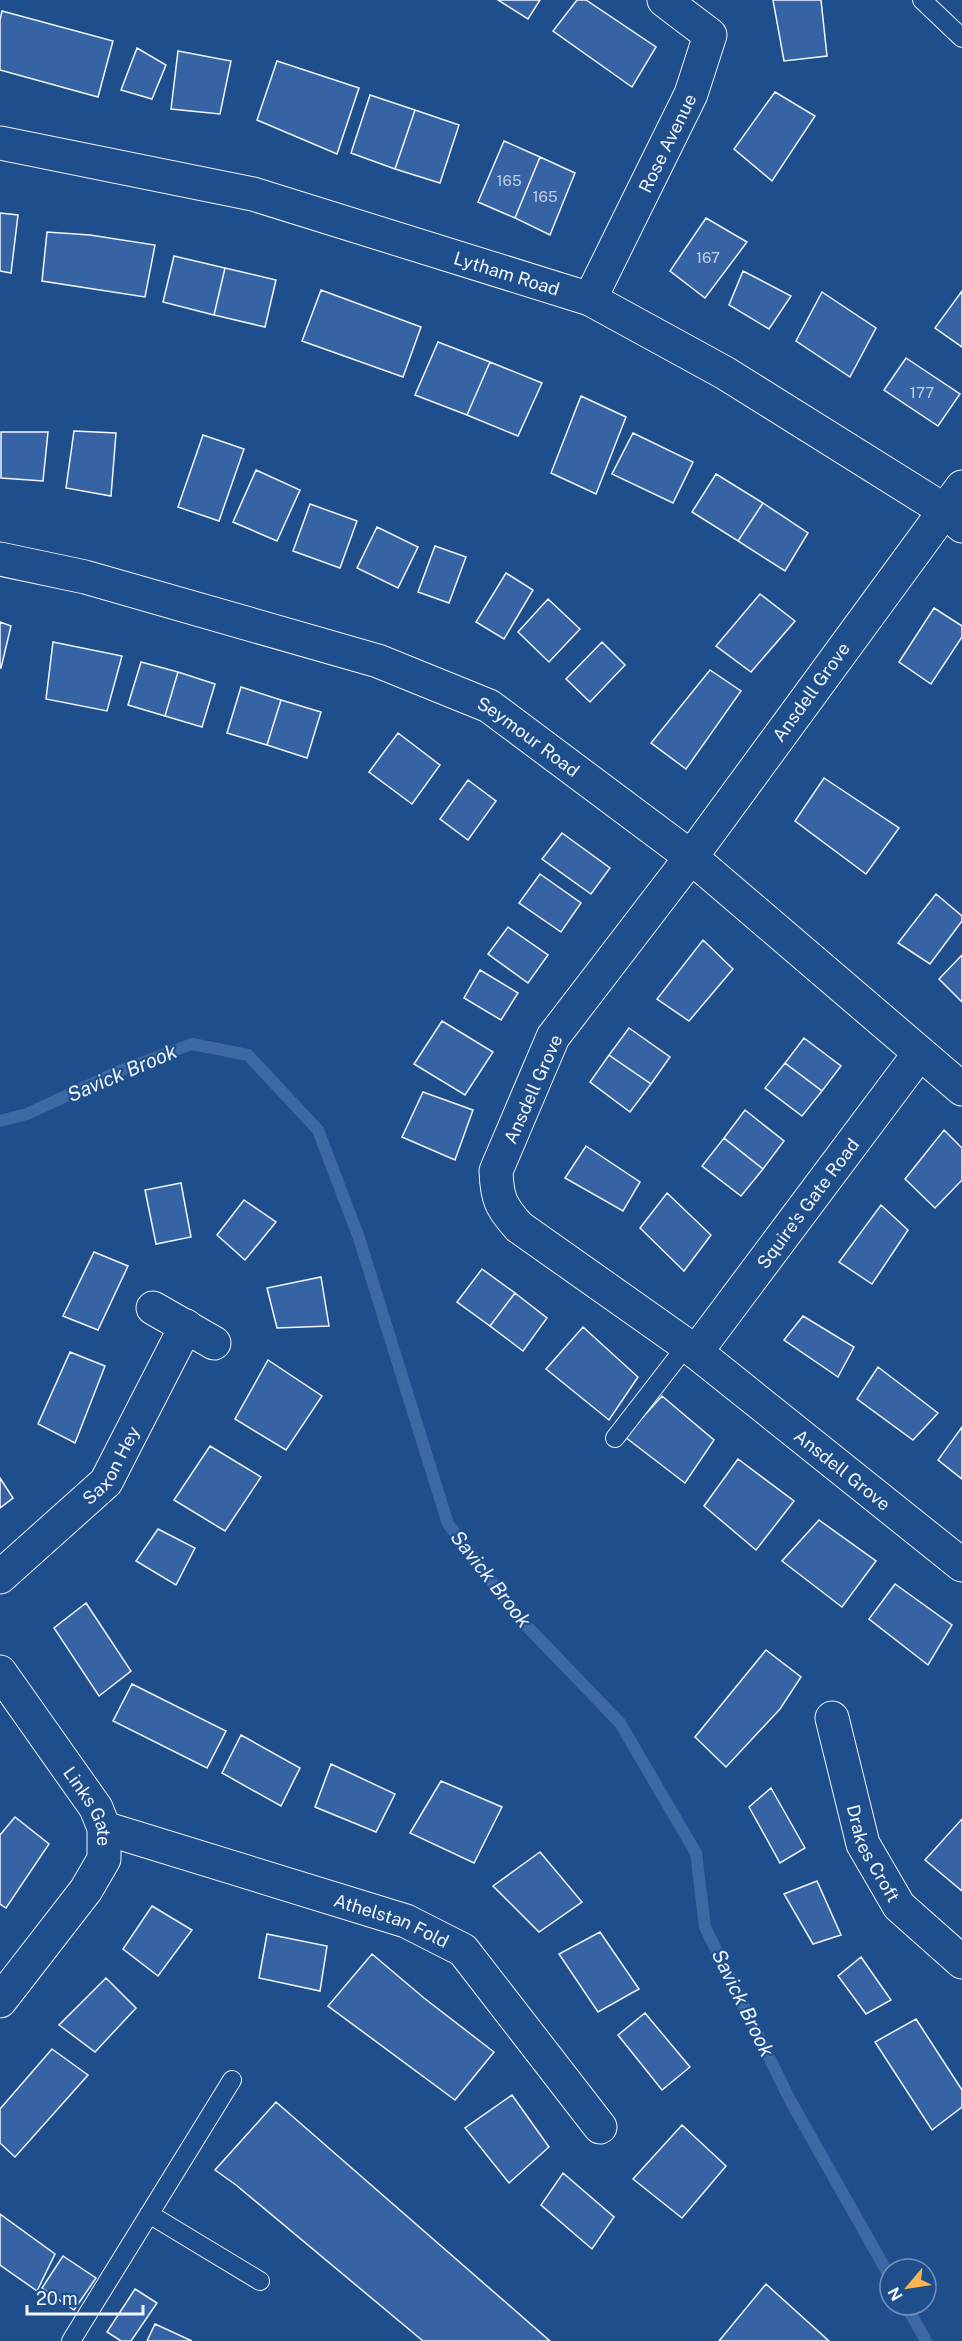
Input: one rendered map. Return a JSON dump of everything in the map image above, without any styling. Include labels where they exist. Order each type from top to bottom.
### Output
[{"type":"street","name":"Rose Avenue","points":[[590,299],[691,94],[711,35],[664,0]]},
{"type":"street","name":"Lytham Road","points":[[0,143],[253,194],[590,299],[725,373],[956,508]]},
{"type":"street","name":"Ansdell Grove","points":[[956,508],[553,1037],[496,1171],[497,1191],[502,1208],[519,1227],[692,1348],[962,1565]]},
{"type":"street","name":"Seymour Road","points":[[0,559],[85,577],[378,661],[489,706],[691,857],[962,1089]]},
{"type":"street","name":"Squire's Gate Road","points":[[692,1348],[919,1054]]},
{"type":"street","points":[[153,1308],[214,1342]]},
{"type":"street","name":"Saxon Hey","points":[[0,1577],[106,1482],[186,1326]]},
{"type":"street","name":"Links Gate","points":[[0,1672],[96,1808],[104,1828],[105,1859],[86,1890],[0,2001]]},
{"type":"street","name":"Drakes Croft","points":[[832,1718],[863,1844],[899,1906],[962,1962]]},
{"type":"street","name":"Athelstan Fold","points":[[104,1828],[406,1920],[463,1950],[600,2127]]},
{"type":"lane","points":[[922,0],[962,38]]},
{"type":"lane","points":[[615,1438],[692,1348]]},
{"type":"lane","points":[[71,2341],[232,2080]]},
{"type":"lane","points":[[149,2214],[260,2281]]},
{"type":"building","points":[[498,0],[540,0],[528,19]]},
{"type":"building","points":[[577,0],[586,0],[656,47],[632,87],[553,31]]},
{"type":"building","points":[[773,0],[821,0],[827,56],[784,61]]},
{"type":"building","points":[[2,11],[113,41],[98,97],[0,70]]},
{"type":"building","points":[[137,48],[166,65],[152,99],[121,90]]},
{"type":"building","points":[[178,51],[231,61],[220,114],[171,109]]},
{"type":"building","points":[[277,61],[359,88],[337,154],[257,120]]},
{"type":"building","points":[[775,92],[815,116],[772,181],[734,149]]},
{"type":"building","points":[[370,95],[415,110],[395,169],[351,153]]},
{"type":"building","points":[[415,110],[459,125],[440,183],[395,169]]},
{"type":"building","points":[[504,141],[540,157],[515,218],[478,202]]},
{"type":"building","points":[[540,157],[575,173],[550,235],[515,218]]},
{"type":"building","points":[[0,213],[18,215],[11,273],[0,271]]},
{"type":"building","points":[[706,218],[747,242],[705,298],[670,271]]},
{"type":"building","points":[[47,232],[90,235],[155,245],[145,297],[42,281]]},
{"type":"building","points":[[174,256],[225,268],[214,315],[163,302]]},
{"type":"building","points":[[225,268],[276,280],[265,327],[214,315]]},
{"type":"building","points":[[743,271],[791,296],[769,329],[729,305]]},
{"type":"building","points":[[321,290],[421,327],[403,377],[302,341]]},
{"type":"building","points":[[962,291],[962,347],[935,328]]},
{"type":"building","points":[[822,292],[876,328],[850,377],[796,341]]},
{"type":"building","points":[[438,342],[490,362],[467,415],[415,395]]},
{"type":"building","points":[[906,358],[960,394],[938,426],[884,390]]},
{"type":"building","points":[[490,362],[542,383],[518,436],[467,415]]},
{"type":"building","points":[[581,396],[626,417],[596,494],[551,473]]},
{"type":"building","points":[[74,431],[116,433],[111,496],[66,488]]},
{"type":"building","points":[[1,432],[48,432],[43,481],[1,478]]},
{"type":"building","points":[[633,433],[693,462],[673,503],[612,474]]},
{"type":"building","points":[[203,435],[244,449],[219,521],[178,507]]},
{"type":"building","points":[[256,470],[300,490],[277,541],[233,522]]},
{"type":"building","points":[[716,474],[763,503],[738,541],[692,512]]},
{"type":"building","points":[[763,503],[808,533],[785,571],[738,541]]},
{"type":"building","points":[[310,504],[357,521],[340,568],[293,551]]},
{"type":"building","points":[[377,527],[418,547],[398,588],[357,568]]},
{"type":"building","points":[[435,546],[466,557],[449,603],[418,592]]},
{"type":"building","points":[[506,573],[533,590],[504,639],[476,622]]},
{"type":"building","points":[[760,594],[795,621],[751,672],[716,646]]},
{"type":"building","points":[[548,599],[580,629],[549,662],[518,632]]},
{"type":"building","points":[[934,608],[962,626],[962,637],[931,684],[899,662]]},
{"type":"building","points":[[0,622],[11,626],[1,668],[0,668]]},
{"type":"building","points":[[53,642],[122,656],[107,711],[46,699]]},
{"type":"building","points":[[602,642],[625,665],[590,702],[566,679]]},
{"type":"building","points":[[141,662],[178,672],[165,716],[128,705]]},
{"type":"building","points":[[710,670],[741,691],[686,769],[651,743]]},
{"type":"building","points":[[178,672],[215,684],[202,727],[165,716]]},
{"type":"building","points":[[241,687],[281,700],[267,745],[227,733]]},
{"type":"building","points":[[281,700],[321,712],[307,758],[267,745]]},
{"type":"building","points":[[398,733],[440,765],[412,804],[369,772]]},
{"type":"building","points":[[824,778],[899,828],[866,874],[795,821]]},
{"type":"building","points":[[468,780],[496,801],[468,840],[440,819]]},
{"type":"building","points":[[562,833],[610,868],[591,894],[542,859]]},
{"type":"building","points":[[540,874],[581,903],[561,932],[519,903]]},
{"type":"building","points":[[936,894],[962,916],[962,921],[930,964],[898,943]]},
{"type":"building","points":[[508,927],[548,955],[528,983],[488,954]]},
{"type":"building","points":[[703,940],[733,969],[689,1021],[657,999]]},
{"type":"building","points":[[962,955],[962,1002],[939,979]]},
{"type":"building","points":[[480,970],[518,993],[501,1020],[464,998]]},
{"type":"building","points":[[442,1021],[493,1052],[465,1095],[414,1064]]},
{"type":"building","points":[[629,1028],[670,1057],[651,1084],[609,1055]]},
{"type":"building","points":[[804,1038],[841,1066],[822,1091],[785,1063]]},
{"type":"building","points":[[609,1055],[651,1084],[630,1112],[590,1082]]},
{"type":"building","points":[[785,1063],[822,1091],[802,1116],[765,1088]]},
{"type":"building","points":[[423,1092],[473,1110],[455,1160],[402,1137]]},
{"type":"building","points":[[745,1110],[784,1141],[763,1169],[724,1138]]},
{"type":"building","points":[[944,1130],[962,1148],[962,1180],[935,1208],[905,1179]]},
{"type":"building","points":[[724,1138],[763,1169],[741,1196],[702,1166]]},
{"type":"building","points":[[586,1146],[640,1182],[623,1211],[565,1178]]},
{"type":"building","points":[[181,1183],[191,1237],[156,1244],[145,1190]]},
{"type":"building","points":[[667,1193],[711,1235],[684,1271],[640,1228]]},
{"type":"building","points":[[244,1200],[276,1222],[245,1260],[217,1235]]},
{"type":"building","points":[[881,1205],[908,1230],[872,1284],[839,1262]]},
{"type":"building","points":[[94,1252],[128,1266],[98,1330],[63,1316]]},
{"type":"building","points":[[482,1269],[515,1293],[490,1326],[457,1302]]},
{"type":"building","points":[[321,1277],[329,1326],[277,1328],[267,1288]]},
{"type":"building","points":[[515,1293],[547,1318],[523,1351],[490,1326]]},
{"type":"building","points":[[803,1316],[854,1347],[838,1377],[784,1340]]},
{"type":"building","points":[[583,1327],[638,1377],[609,1420],[546,1369]]},
{"type":"building","points":[[70,1352],[105,1366],[75,1443],[38,1424]]},
{"type":"building","points":[[268,1360],[322,1396],[286,1450],[235,1419]]},
{"type":"building","points":[[878,1367],[938,1413],[913,1440],[857,1399]]},
{"type":"building","points":[[662,1396],[714,1440],[685,1483],[625,1437]]},
{"type":"building","points":[[962,1427],[962,1479],[938,1460]]},
{"type":"building","points":[[210,1446],[261,1477],[225,1531],[174,1500]]},
{"type":"building","points":[[738,1459],[794,1501],[756,1550],[704,1506]]},
{"type":"building","points":[[0,1478],[13,1498],[0,1508]]},
{"type":"building","points":[[819,1520],[876,1561],[842,1607],[782,1561]]},
{"type":"building","points":[[158,1529],[195,1548],[176,1585],[136,1561]]},
{"type":"building","points":[[895,1584],[952,1625],[928,1665],[869,1619]]},
{"type":"building","points":[[86,1603],[131,1671],[99,1696],[54,1628]]},
{"type":"building","points":[[766,1650],[801,1677],[780,1709],[726,1767],[695,1737]]},
{"type":"building","points":[[132,1684],[226,1731],[207,1768],[113,1721]]},
{"type":"building","points":[[241,1735],[300,1768],[281,1806],[222,1773]]},
{"type":"building","points":[[331,1764],[395,1794],[376,1832],[315,1807]]},
{"type":"building","points":[[441,1781],[502,1807],[474,1863],[410,1833]]},
{"type":"building","points":[[771,1788],[805,1848],[780,1863],[749,1807]]},
{"type":"building","points":[[15,1817],[49,1844],[6,1908],[0,1904],[0,1835]]},
{"type":"building","points":[[962,1819],[962,1891],[925,1860]]},
{"type":"building","points":[[540,1852],[582,1902],[539,1932],[493,1886]]},
{"type":"building","points":[[817,1881],[841,1935],[813,1944],[784,1894]]},
{"type":"building","points":[[152,1906],[192,1930],[158,1976],[123,1949]]},
{"type":"building","points":[[600,1932],[639,1989],[598,2012],[559,1954]]},
{"type":"building","points":[[267,1934],[327,1946],[320,1991],[259,1978]]},
{"type":"building","points":[[372,1954],[494,2052],[455,2100],[328,2006]]},
{"type":"building","points":[[861,1957],[891,2000],[866,2014],[838,1976]]},
{"type":"building","points":[[106,1978],[136,2008],[95,2052],[59,2025]]},
{"type":"building","points":[[645,2013],[690,2067],[662,2090],[618,2035]]},
{"type":"building","points":[[916,2019],[962,2090],[962,2107],[932,2130],[875,2042]]},
{"type":"building","points":[[52,2049],[88,2075],[15,2157],[0,2143],[0,2109]]},
{"type":"building","points":[[512,2095],[549,2147],[509,2183],[465,2128]]},
{"type":"building","points":[[276,2102],[550,2341],[423,2341],[215,2170]]},
{"type":"building","points":[[682,2125],[726,2166],[682,2218],[633,2179]]},
{"type":"building","points":[[563,2173],[614,2217],[592,2249],[541,2205]]},
{"type":"building","points":[[0,2214],[55,2254],[37,2291],[0,2265]]},
{"type":"building","points":[[63,2256],[96,2278],[74,2310],[42,2288]]},
{"type":"building","points":[[766,2284],[829,2341],[719,2341]]},
{"type":"building","points":[[135,2289],[157,2303],[131,2341],[121,2341],[107,2332]]},
{"type":"building","points":[[155,2324],[192,2341],[147,2341]]},
{"type":"waterway","name":"Savick Brook","points":[[0,1121],[27,1114],[122,1070],[192,1044],[248,1055],[318,1130],[359,1238],[448,1524],[520,1619],[620,1723],[696,1853],[705,1927],[790,2100],[879,2257]]},
{"type":"waterway","name":"Savick Brook","points":[[913,2317],[926,2341]]}]
